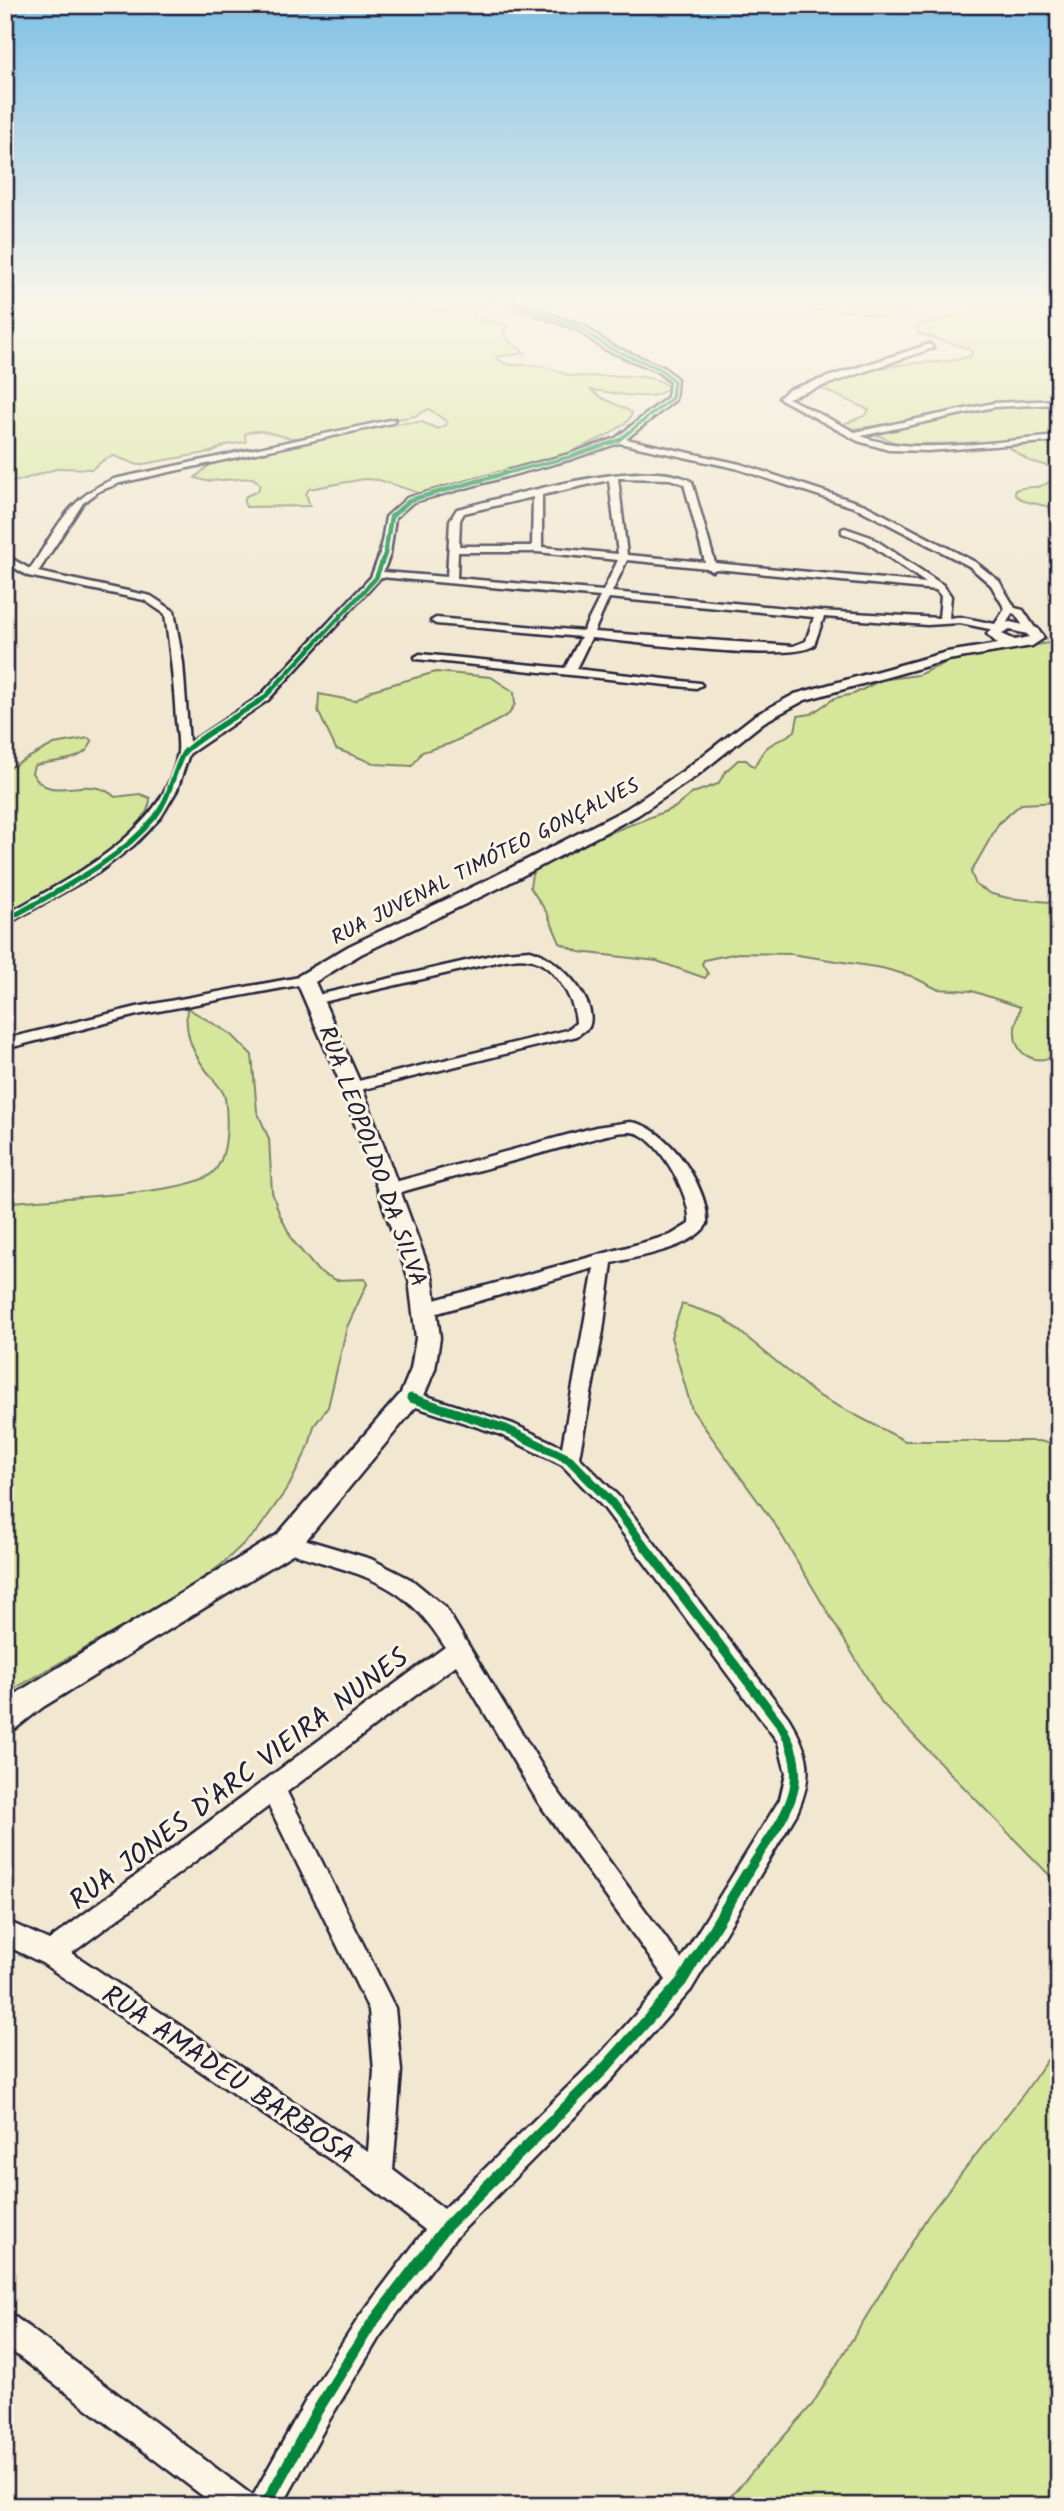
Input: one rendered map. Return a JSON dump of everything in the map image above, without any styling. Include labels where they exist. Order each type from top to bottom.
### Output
[{"type":"street","points":[[184,752],[264,698],[377,574],[385,554],[391,517],[410,500],[569,457],[619,440],[653,413]]},
{"type":"street","points":[[809,413],[854,435],[888,447],[1059,438]]},
{"type":"street","points":[[854,435],[955,413]]},
{"type":"street","points":[[32,574],[72,512],[86,494],[96,489],[159,470],[392,421]]},
{"type":"street","points":[[619,440],[737,466],[862,507],[972,564],[995,583],[1011,610]]},
{"type":"street","points":[[452,581],[455,520],[460,511],[613,477],[671,476],[688,482],[712,568]]},
{"type":"street","points":[[569,672],[623,559],[613,477]]},
{"type":"street","points":[[537,550],[538,493]]},
{"type":"street","points":[[845,531],[868,539],[939,587],[946,596],[944,621]]},
{"type":"street","points":[[455,550],[537,550],[939,587]]},
{"type":"street","points":[[5,558],[32,574],[147,598],[160,604],[170,614],[181,690],[184,752],[171,790],[155,817],[129,842],[94,869],[5,921]]},
{"type":"street","points":[[377,574],[820,614],[944,621],[997,631],[1016,626],[1039,634]]},
{"type":"street","points":[[997,631],[1006,612],[1011,610],[1019,612],[1039,634]]},
{"type":"street","points":[[436,621],[790,650],[807,648],[814,642],[820,614]]},
{"type":"street","points":[[997,631],[1004,641],[1022,644]]},
{"type":"street","name":"RUA JUVENAL TIMÓTEO GONÇALVES","points":[[310,990],[355,950],[495,883],[632,812],[781,706],[820,691],[947,656],[997,631]]},
{"type":"street","name":"RUA JUVENAL TIMÓTEO GONÇALVES","points":[[947,656],[962,656],[1022,644],[1035,640],[1039,634]]},
{"type":"street","points":[[420,657],[696,685]]},
{"type":"street","points":[[5,1044],[137,1011],[310,990],[530,954],[543,960],[574,992],[582,1007],[584,1024],[572,1033],[352,1087]]},
{"type":"street","name":"RUA LEOPOLDO DA SILVA","points":[[5,1719],[33,1698],[287,1543],[411,1398],[423,1369],[429,1338],[421,1280],[352,1087],[310,990]]},
{"type":"street","points":[[390,1189],[575,1139],[613,1130],[639,1128],[658,1139],[691,1189],[698,1205],[697,1226],[692,1232],[677,1239],[427,1309]]},
{"type":"street","points":[[569,1459],[594,1331],[604,1261]]},
{"type":"street","points":[[265,2506],[317,2412],[370,2326],[445,2228],[604,2069],[682,1981],[789,1805],[797,1786],[799,1770],[790,1739],[780,1724],[611,1502],[569,1459],[506,1429],[411,1398]]},
{"type":"street","points":[[287,1543],[364,1565],[405,1586],[437,1614],[546,1794],[682,1981]]},
{"type":"street","name":"RUA JONES D'ARC VIEIRA NUNES","points":[[51,1954],[274,1791],[459,1650]]},
{"type":"street","points":[[274,1791],[382,2008],[387,2031],[387,2063],[379,2176]]},
{"type":"street","name":"RUA AMADEU BARBOSA","points":[[5,1932],[51,1954],[379,2176],[445,2228]]},
{"type":"street","points":[[5,2327],[242,2506]]},
{"type":"green space","points":[[5,413],[421,413],[297,438],[251,432],[245,434],[246,442],[226,445],[211,452],[138,465],[114,456],[92,469],[59,468],[18,481],[5,482]]},
{"type":"green space","points":[[435,413],[632,413],[628,421],[610,434],[571,452],[422,494],[379,480],[364,479],[309,489],[306,494],[310,506],[246,507],[246,496],[258,491],[260,484],[253,478],[206,481],[195,478],[213,462],[233,451],[403,423],[422,422],[438,429],[447,422]]},
{"type":"green space","points":[[1059,413],[1059,469],[1029,461],[1003,443],[907,444],[893,442],[877,435],[902,423],[835,431],[839,426],[866,415]]},
{"type":"green space","points":[[1049,482],[1059,483],[1059,509],[1024,501],[1015,495],[1015,490]]},
{"type":"green space","points":[[1059,641],[1059,802],[1021,804],[999,823],[971,872],[976,885],[992,894],[1059,903],[1059,1054],[1051,1058],[1035,1059],[1022,1052],[1018,1046],[1015,1028],[1020,1007],[972,991],[937,989],[911,976],[882,968],[791,954],[738,953],[704,960],[702,964],[708,974],[705,978],[657,961],[579,952],[560,943],[547,913],[530,887],[532,874],[543,863],[573,847],[674,808],[693,793],[718,784],[726,771],[738,760],[746,760],[754,767],[767,747],[795,731],[798,716],[811,714],[835,698],[854,694],[881,680],[918,675],[950,661]]},
{"type":"green space","points":[[436,672],[491,677],[514,692],[515,704],[509,714],[488,726],[449,744],[422,752],[412,766],[376,764],[336,749],[318,711],[319,694],[355,701],[372,690]]},
{"type":"green space","points":[[88,738],[92,741],[83,754],[68,760],[34,766],[32,773],[40,783],[59,789],[93,787],[115,797],[140,794],[150,798],[146,813],[133,830],[90,864],[5,916],[5,770],[54,744]]},
{"type":"green space","points":[[187,1008],[231,1034],[252,1055],[257,1111],[269,1139],[272,1192],[293,1241],[318,1271],[336,1280],[365,1279],[367,1284],[347,1327],[328,1407],[314,1426],[309,1446],[289,1486],[258,1530],[222,1564],[189,1589],[5,1694],[5,1203],[114,1195],[174,1187],[196,1181],[217,1168],[224,1149],[227,1128],[225,1098],[192,1047],[187,1029]]},
{"type":"green space","points":[[682,1304],[722,1317],[817,1395],[905,1441],[1039,1441],[1059,1445],[1059,1885],[882,1703],[776,1526],[692,1410],[671,1337]]},
{"type":"green space","points":[[1059,2043],[1059,2506],[722,2506],[812,2405],[928,2216],[1025,2092]]},
{"type":"cycle path","points":[[5,921],[94,869],[129,842],[155,817],[171,790],[184,752],[264,698],[376,578],[385,554],[391,517],[410,500],[569,457],[619,440],[653,413]]},
{"type":"cycle path","points":[[265,2506],[317,2411],[370,2326],[445,2228],[604,2069],[682,1981],[789,1805],[796,1783],[795,1754],[780,1724],[611,1502],[569,1459],[506,1429],[411,1398]]}]
